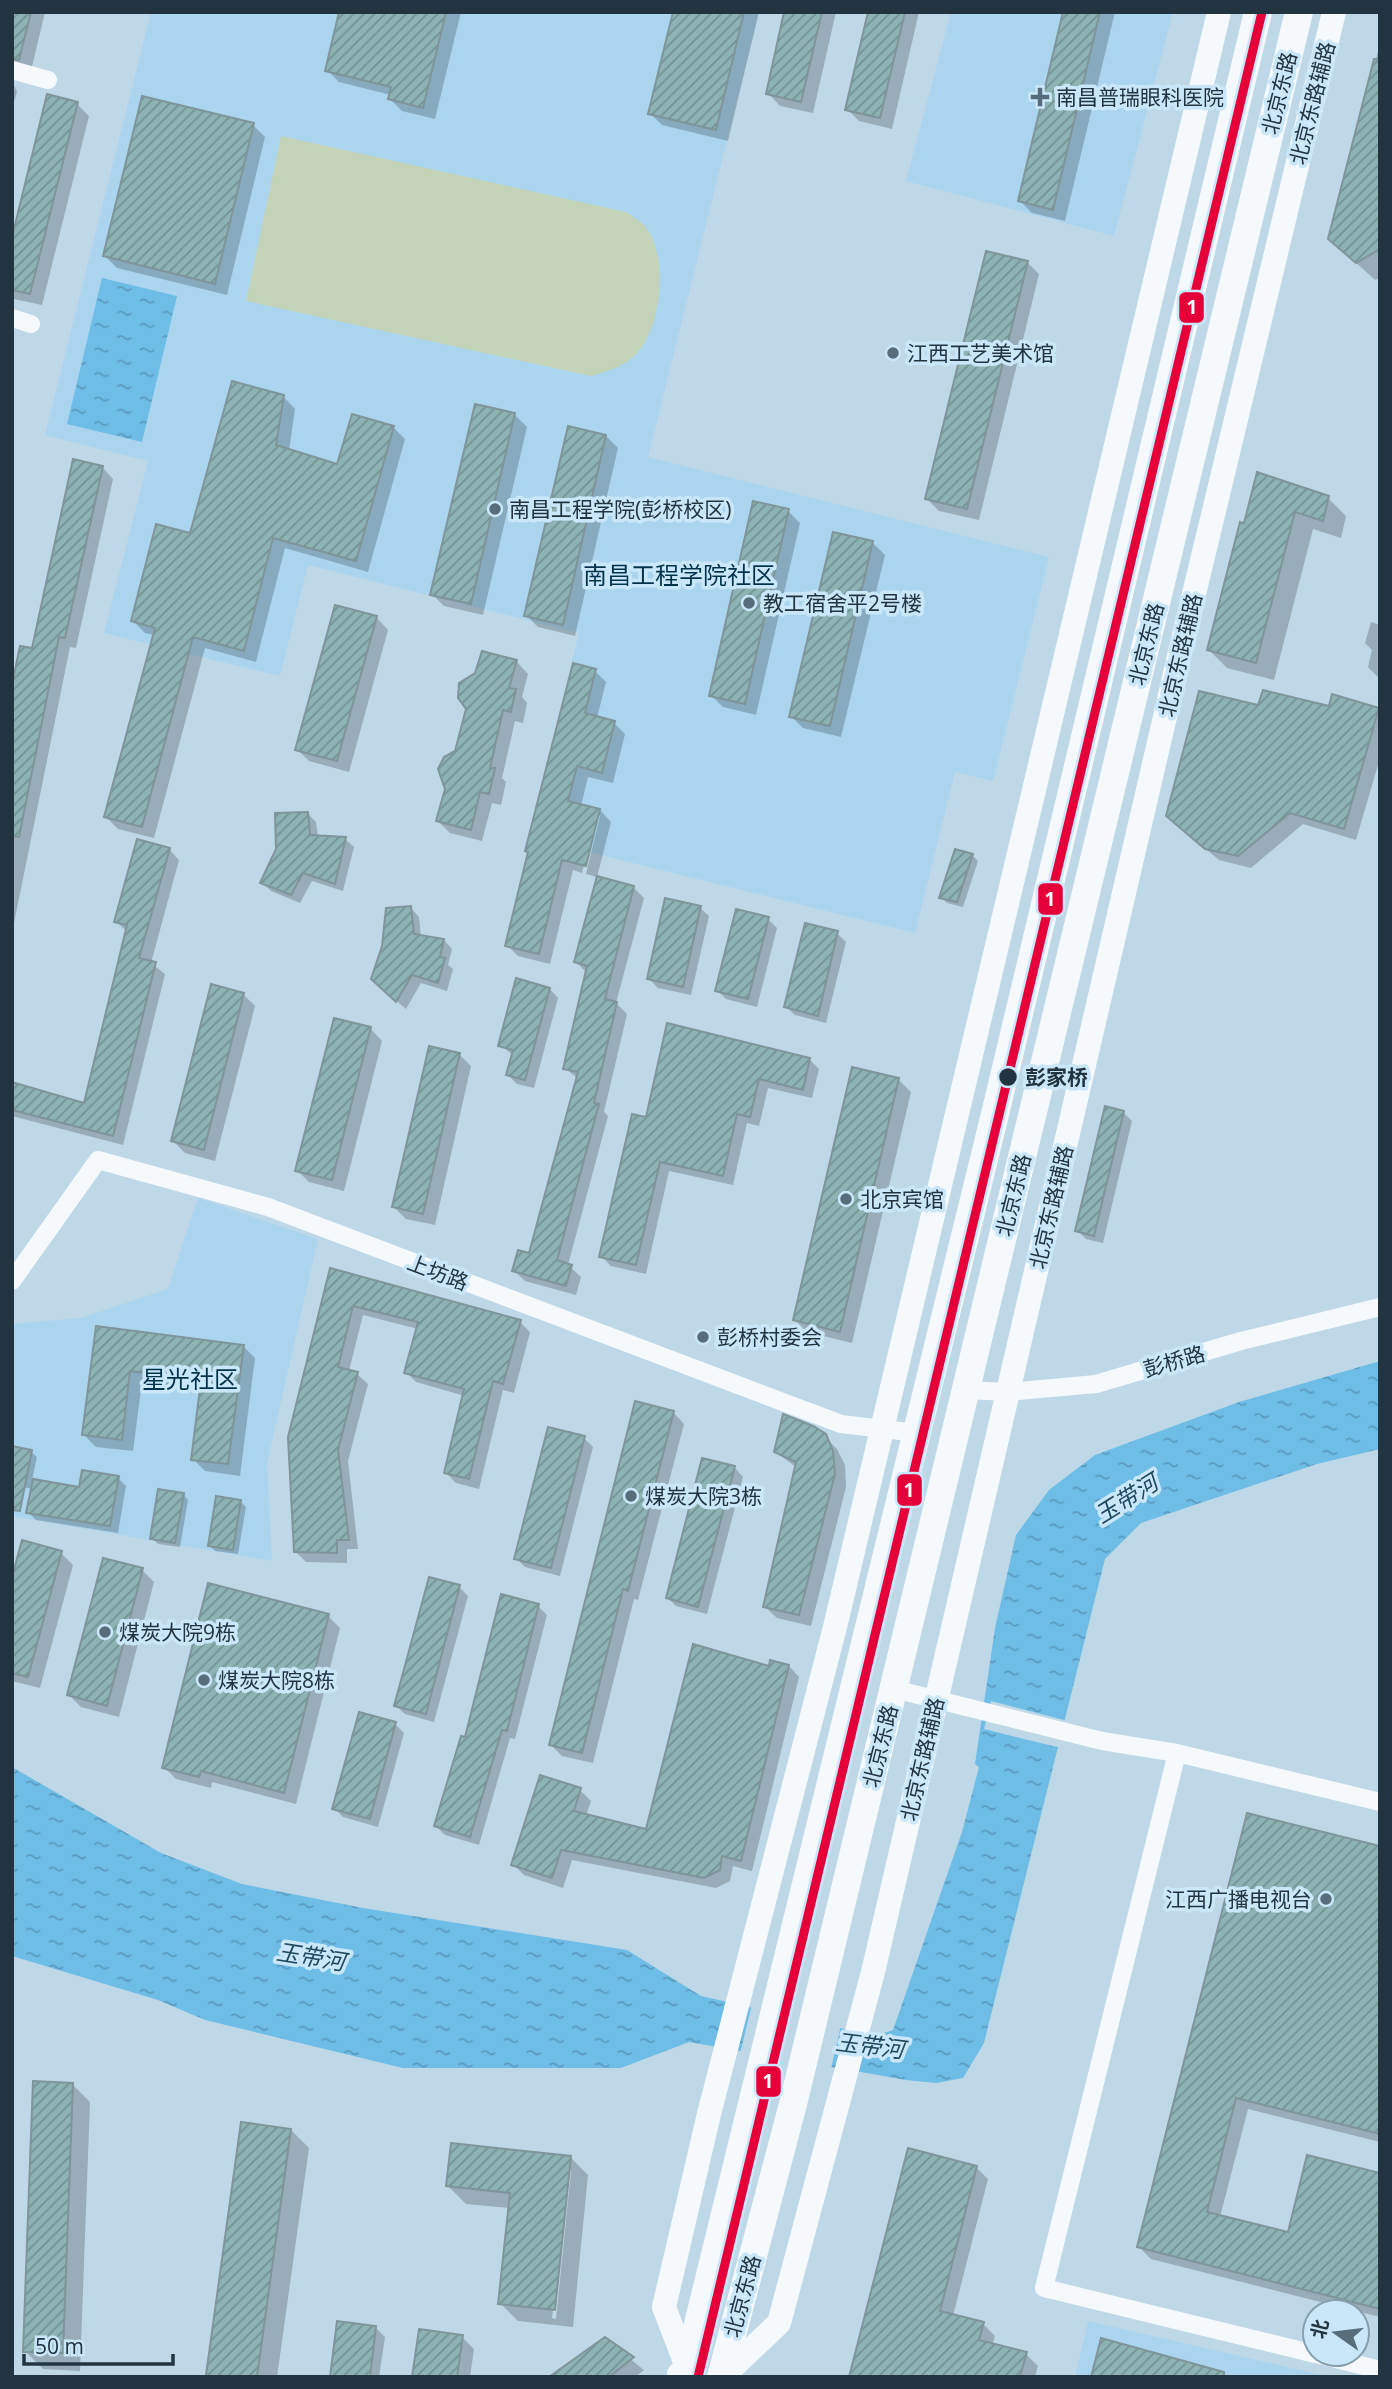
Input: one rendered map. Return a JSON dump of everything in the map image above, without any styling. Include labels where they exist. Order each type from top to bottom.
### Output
[{"type":"main road","points":[[682,2374],[664,2307],[714,2097],[828,1656],[1219,12]]},
{"type":"main road","name":"北京东路","points":[[682,2374],[784,1975],[1258,12]]},
{"type":"main road","name":"北京东路","points":[[721,2377],[793,2105],[1299,12]]},
{"type":"main road","name":"北京东路辅路","points":[[721,2377],[779,2323],[873,1972],[1181,648],[1334,12]]},
{"type":"street","points":[[12,70],[48,80]]},
{"type":"street","points":[[12,318],[32,324]]},
{"type":"street","name":"上坊路","points":[[12,1281],[98,1160],[256,1203],[841,1424],[916,1433]]},
{"type":"street","name":"彭桥路","points":[[966,1390],[1008,1392],[1096,1384],[1241,1341],[1380,1307]]},
{"type":"street","points":[[894,1689],[1102,1741],[1177,1753],[1380,1802]]},
{"type":"street","points":[[1177,1753],[1044,2288],[1301,2351]]},
{"type":"shaded area","name":"南昌工程学院(彭桥校区)","points":[[151,12],[759,12],[648,457],[1049,557],[993,781],[955,772],[915,933],[529,837],[579,633],[308,565],[280,676],[104,633],[148,461],[45,435]]},
{"type":"shaded area","name":"南昌普瑞眼科医院","points":[[951,12],[1173,12],[1114,236],[906,181]]},
{"type":"shaded area","points":[[198,1198],[318,1239],[267,1463],[272,1561],[12,1516],[12,1324],[81,1318],[168,1289]]},
{"type":"shaded area","points":[[1088,2321],[1330,2377],[1075,2377]]},
{"type":"green space","points":[[281,136],[626,212],[644,225],[652,237],[657,253],[657,307],[646,340],[628,361],[591,376],[246,301]]},
{"type":"water","points":[[102,278],[177,296],[142,442],[67,424]]},
{"type":"water","name":"玉带河","points":[[1380,1361],[1380,1449],[1317,1464],[1141,1523],[1105,1559],[984,2043],[963,2078],[936,2083],[906,2080],[689,2042],[621,2068],[403,2068],[205,2020],[158,2000],[12,1956],[12,1767],[161,1853],[242,1884],[363,1908],[627,1950],[701,1996],[875,2036],[893,2030],[962,1832],[979,1767],[975,1764],[995,1628],[1016,1535],[1049,1490],[1095,1455],[1239,1402]]},
{"type":"pier","points":[[991,1701],[1068,1721],[1061,1748],[984,1729]]},
{"type":"pier","points":[[752,2004],[841,2025],[831,2069],[740,2054]]},
{"type":"building","points":[[12,12],[31,12],[19,60],[12,59]]},
{"type":"building","points":[[339,12],[446,12],[423,108],[388,99],[391,87],[325,71]]},
{"type":"building","points":[[673,12],[744,12],[716,130],[648,114]]},
{"type":"building","points":[[784,12],[822,12],[801,102],[766,94]]},
{"type":"building","points":[[868,12],[905,12],[880,118],[845,110]]},
{"type":"building","points":[[1063,12],[1100,12],[1053,210],[1018,201]]},
{"type":"building","points":[[1374,59],[1380,59],[1380,249],[1356,263],[1328,239]]},
{"type":"building","points":[[47,94],[78,102],[30,294],[12,290],[12,237]]},
{"type":"building","points":[[142,96],[254,123],[215,284],[103,256]]},
{"type":"building","points":[[986,251],[1028,261],[967,509],[925,499]]},
{"type":"building","points":[[232,381],[284,395],[276,445],[337,464],[352,414],[394,426],[356,561],[273,538],[244,651],[193,637],[142,827],[104,817],[155,628],[131,621],[156,524],[190,533]]},
{"type":"building","points":[[475,404],[515,413],[471,604],[430,595]]},
{"type":"building","points":[[568,426],[606,435],[563,625],[524,616]]},
{"type":"building","points":[[73,459],[103,466],[65,638],[59,637],[19,837],[12,836],[12,684],[20,646],[32,648]]},
{"type":"building","points":[[1257,472],[1329,496],[1323,521],[1295,512],[1256,663],[1207,650],[1240,522],[1244,523]]},
{"type":"building","name":"教工宿舍平2号楼","points":[[753,501],[789,509],[745,704],[709,696]]},
{"type":"building","points":[[833,532],[873,541],[830,726],[789,717]]},
{"type":"building","points":[[335,605],[377,616],[337,761],[295,750]]},
{"type":"building","points":[[482,651],[517,660],[509,688],[516,689],[511,712],[503,710],[490,768],[495,768],[489,794],[480,792],[471,830],[436,821],[445,789],[438,769],[444,757],[455,751],[466,709],[458,698],[459,683],[475,673]]},
{"type":"building","points":[[573,663],[596,669],[585,713],[615,721],[602,773],[577,766],[568,801],[600,809],[586,866],[562,860],[539,954],[505,946],[528,852],[525,851]]},
{"type":"building","points":[[1263,690],[1329,706],[1332,694],[1379,708],[1344,829],[1290,813],[1238,856],[1205,849],[1166,816],[1199,691],[1258,705]]},
{"type":"building","points":[[308,812],[310,835],[346,837],[335,884],[303,873],[291,895],[260,883],[276,849],[275,813]]},
{"type":"building","points":[[137,839],[170,848],[139,958],[156,962],[113,1136],[12,1110],[12,1082],[84,1103],[127,925],[114,922]]},
{"type":"building","points":[[955,849],[973,854],[957,902],[939,898]]},
{"type":"building","points":[[597,876],[634,886],[605,999],[617,1002],[594,1103],[599,1104],[557,1260],[572,1265],[566,1286],[512,1271],[518,1250],[529,1253],[578,1072],[563,1069],[587,966],[574,962]]},
{"type":"building","points":[[665,898],[701,906],[683,987],[647,979]]},
{"type":"building","points":[[411,906],[414,934],[444,939],[440,957],[445,958],[438,983],[412,975],[396,1002],[371,979],[382,946],[386,908]]},
{"type":"building","points":[[736,909],[769,917],[748,999],[715,991]]},
{"type":"building","points":[[805,923],[838,931],[818,1016],[784,1007]]},
{"type":"building","points":[[516,978],[550,988],[525,1080],[506,1075],[513,1050],[498,1046]]},
{"type":"building","points":[[211,984],[244,993],[204,1150],[171,1141]]},
{"type":"building","points":[[334,1018],[371,1027],[332,1180],[295,1171]]},
{"type":"building","points":[[667,1023],[810,1058],[803,1090],[759,1079],[750,1117],[737,1114],[723,1176],[660,1162],[636,1265],[599,1257],[632,1114],[646,1117]]},
{"type":"building","points":[[429,1046],[460,1053],[423,1214],[392,1207]]},
{"type":"building","name":"北京宾馆","points":[[852,1067],[899,1078],[840,1332],[793,1320]]},
{"type":"building","points":[[1105,1106],[1124,1111],[1094,1236],[1075,1231]]},
{"type":"building","points":[[330,1268],[521,1320],[503,1384],[493,1381],[469,1479],[444,1473],[464,1389],[404,1373],[418,1322],[353,1306],[338,1367],[358,1372],[338,1450],[349,1540],[337,1540],[337,1553],[294,1552],[288,1437]]},
{"type":"building","points":[[96,1326],[244,1345],[228,1464],[191,1460],[201,1380],[130,1371],[122,1440],[82,1435]]},
{"type":"building","points":[[635,1401],[674,1411],[628,1591],[623,1589],[582,1753],[549,1745]]},
{"type":"building","points":[[783,1414],[826,1434],[833,1451],[835,1474],[799,1615],[763,1607],[796,1462],[774,1452]]},
{"type":"building","points":[[548,1427],[585,1436],[551,1568],[514,1559]]},
{"type":"building","points":[[12,1446],[32,1450],[20,1511],[12,1510]]},
{"type":"building","points":[[702,1458],[735,1466],[698,1607],[666,1598]]},
{"type":"building","points":[[82,1470],[119,1476],[110,1526],[26,1513],[33,1479],[79,1487]]},
{"type":"building","points":[[158,1489],[184,1493],[175,1543],[150,1539]]},
{"type":"building","points":[[216,1496],[241,1500],[233,1550],[208,1546]]},
{"type":"building","points":[[22,1540],[62,1551],[28,1677],[12,1673],[12,1577]]},
{"type":"building","name":"煤炭大院9栋","points":[[103,1558],[143,1568],[107,1706],[67,1695]]},
{"type":"building","points":[[429,1577],[460,1585],[426,1714],[394,1706]]},
{"type":"building","points":[[208,1583],[329,1614],[284,1793],[201,1771],[199,1777],[162,1768]]},
{"type":"building","points":[[501,1594],[539,1604],[507,1731],[502,1730],[470,1837],[434,1826],[461,1736],[465,1737]]},
{"type":"building","points":[[693,1644],[769,1666],[770,1660],[789,1665],[741,1861],[722,1856],[720,1870],[704,1878],[561,1850],[552,1878],[511,1865],[540,1775],[581,1788],[574,1811],[646,1829]]},
{"type":"building","points":[[359,1712],[396,1722],[370,1819],[332,1809]]},
{"type":"building","points":[[1247,1813],[1380,1846],[1380,2134],[1236,2098],[1207,2212],[1288,2232],[1307,2155],[1380,2173],[1380,2309],[1371,2307],[1371,2298],[1337,2298],[1137,2247]]},
{"type":"building","points":[[33,2081],[73,2083],[63,2353],[23,2352]]},
{"type":"building","points":[[241,2122],[291,2129],[257,2377],[217,2377],[206,2375]]},
{"type":"building","points":[[451,2143],[571,2156],[555,2310],[498,2304],[510,2193],[446,2186]]},
{"type":"building","points":[[908,2148],[977,2166],[940,2311],[984,2322],[979,2340],[1027,2352],[1020,2377],[849,2377]]},
{"type":"building","points":[[337,2321],[376,2326],[370,2377],[330,2377]]},
{"type":"building","points":[[419,2329],[463,2335],[457,2377],[412,2377]]},
{"type":"building","points":[[605,2337],[634,2357],[609,2377],[549,2377]]},
{"type":"building","points":[[1101,2338],[1224,2372],[1224,2377],[1091,2377]]},
{"type":"transit line","name":"1","points":[[698,2377],[1262,12]]},
{"type":"place","name":"南昌普瑞眼科医院","points":[[1040,97]]},
{"type":"place","name":"江西工艺美术馆","points":[[893,353]]},
{"type":"place","name":"南昌工程学院(彭桥校区)","points":[[495,509]]},
{"type":"place","name":"教工宿舍平2号楼","points":[[749,603]]},
{"type":"place","name":"彭家桥","points":[[1008,1077]]},
{"type":"place","name":"北京宾馆","points":[[846,1199]]},
{"type":"place","name":"彭桥村委会","points":[[703,1337]]},
{"type":"place","name":"煤炭大院3栋","points":[[631,1496]]},
{"type":"place","name":"煤炭大院9栋","points":[[105,1632]]},
{"type":"place","name":"煤炭大院8栋","points":[[204,1680]]},
{"type":"place","name":"江西广播电视台","points":[[1326,1899]]},
{"type":"district","name":"南昌工程学院社区","points":[[679,574]]},
{"type":"district","name":"星光社区","points":[[190,1378]]}]
